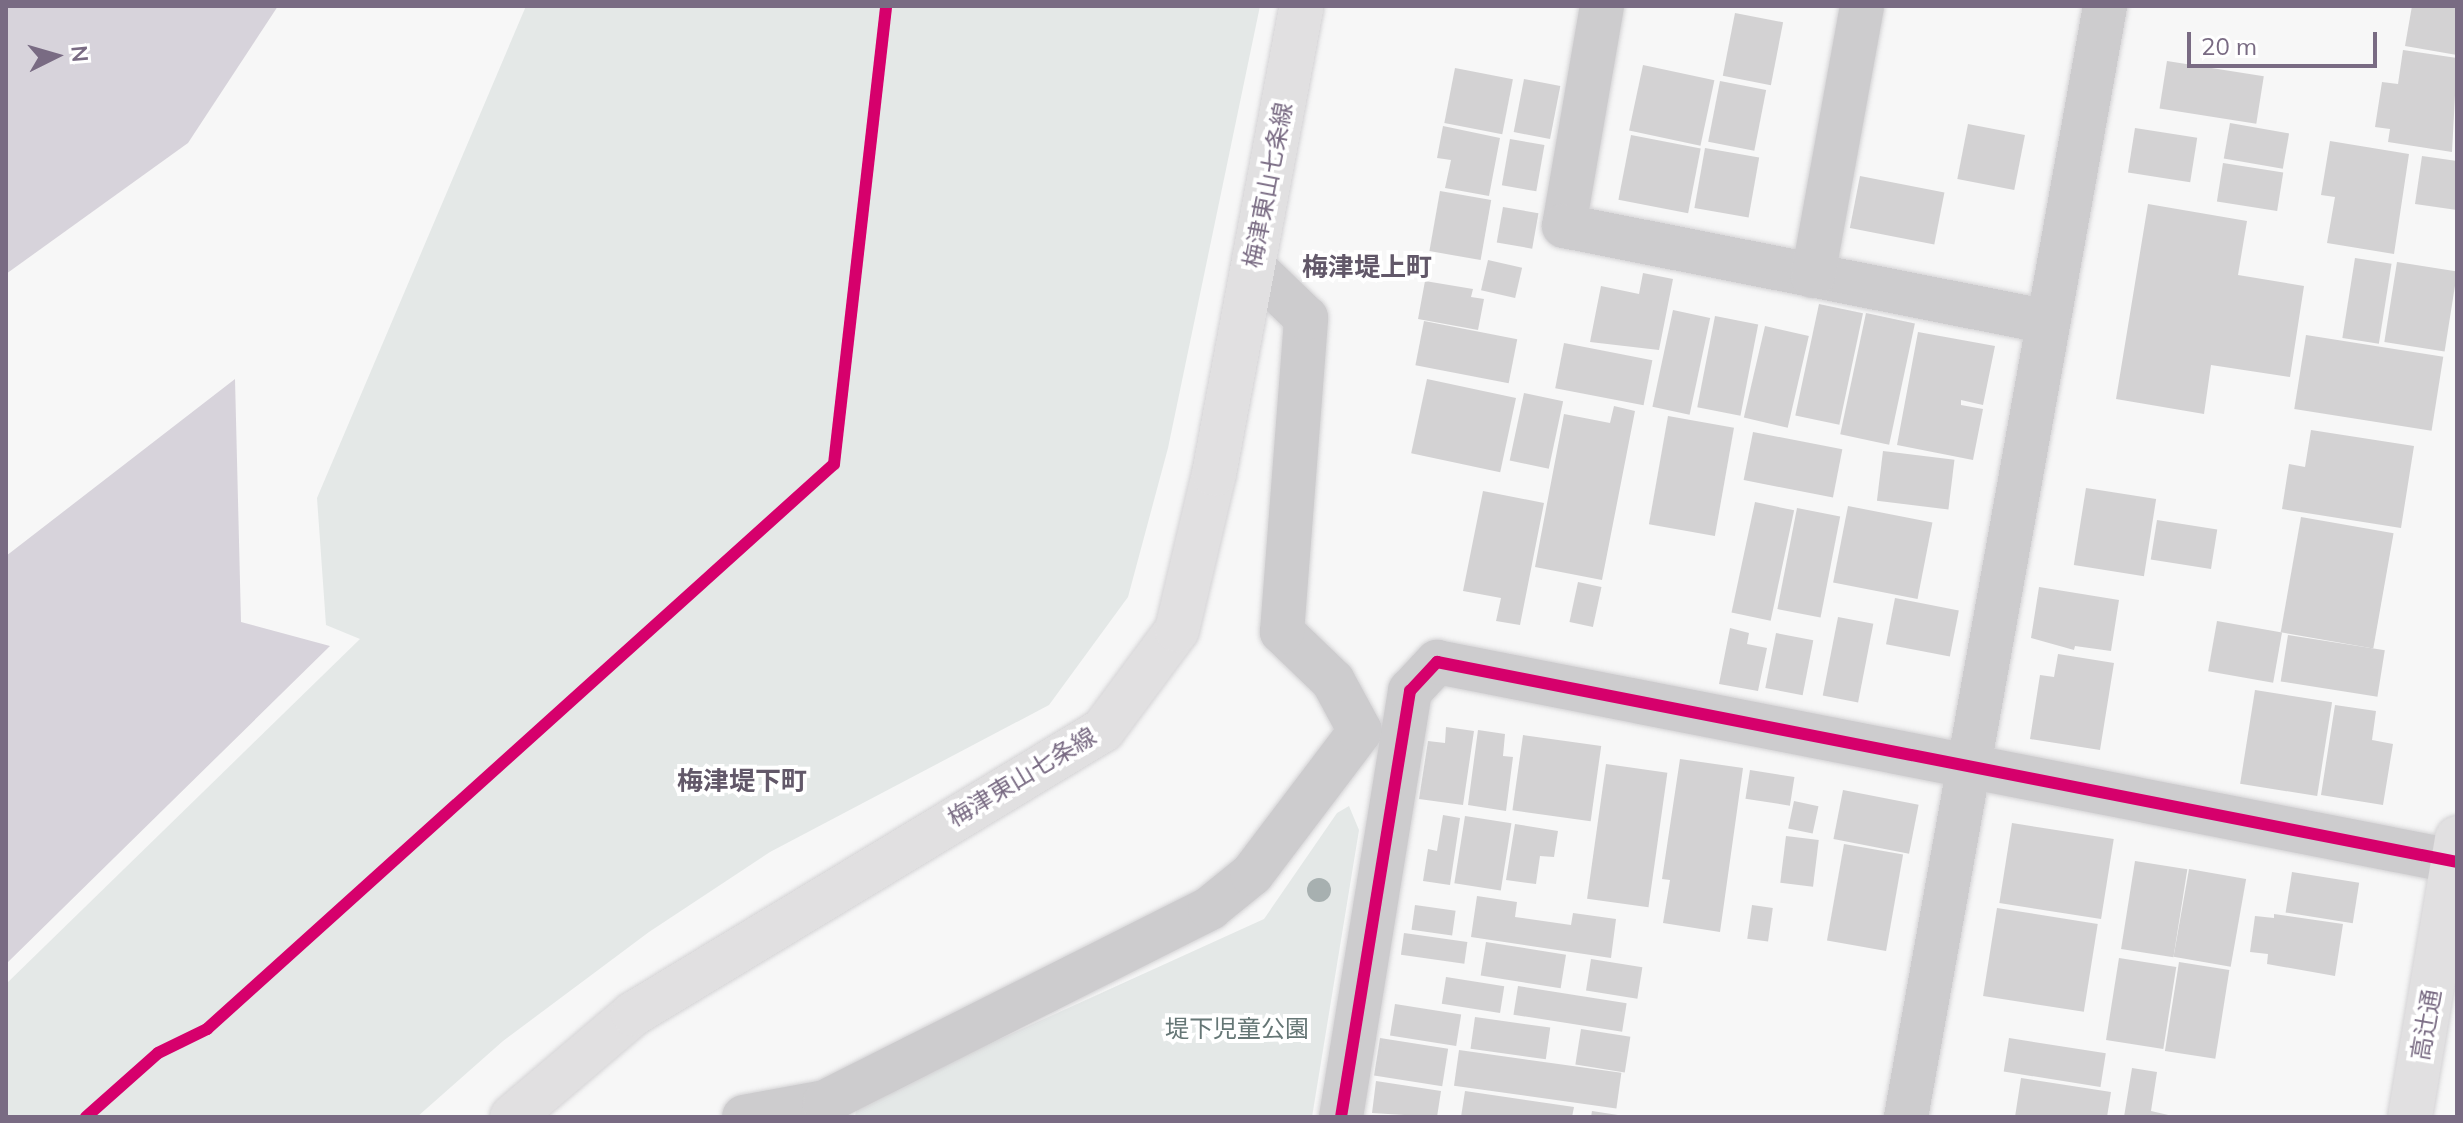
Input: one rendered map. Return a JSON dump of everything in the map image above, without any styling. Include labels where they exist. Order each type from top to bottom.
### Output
[{"type":"main road","name":"梅津東山七条線","points":[[512,1117],[633,1014],[1103,730],[1177,630],[1214,474],[1302,6]]},
{"type":"main road","name":"高辻通","points":[[2410,1117],[2456,854]]},
{"type":"street","points":[[1602,6],[1564,226],[2048,322]]},
{"type":"street","points":[[1813,276],[1862,6]]},
{"type":"street","points":[[1906,1117],[2105,6]]},
{"type":"street","points":[[1253,267],[1306,318],[1282,632],[1333,681],[1381,736],[1341,1117]]},
{"type":"street","points":[[744,1117],[824,1109],[1210,908],[1252,874],[1381,736],[1410,691],[1437,662],[1970,766],[2456,854]]},
{"type":"green space","points":[[526,6],[1260,6],[1168,448],[1128,597],[1049,705],[770,852],[649,932],[503,1041],[417,1117],[6,1117],[6,984],[360,639],[326,625],[317,498]]},
{"type":"green space","name":"堤下児童公園","points":[[1349,806],[1359,830],[1312,1117],[855,1117],[857,1104],[1264,919],[1337,813]]},
{"type":"shaded area","points":[[6,6],[278,6],[188,143],[6,274]]},
{"type":"shaded area","points":[[235,379],[241,622],[330,646],[6,964],[6,556]]},
{"type":"building","points":[[2412,6],[2457,6],[2457,55],[2405,46]]},
{"type":"building","points":[[1735,13],[1783,22],[1771,85],[1723,76]]},
{"type":"building","points":[[2403,50],[2457,58],[2452,152],[2388,142],[2390,129],[2375,127],[2382,82],[2398,84]]},
{"type":"building","points":[[2167,61],[2264,76],[2256,124],[2159,108]]},
{"type":"building","points":[[1643,65],[1714,80],[1700,146],[1629,131]]},
{"type":"building","points":[[1455,68],[1513,79],[1502,134],[1444,123]]},
{"type":"building","points":[[1524,79],[1560,86],[1550,139],[1514,132]]},
{"type":"building","points":[[1720,81],[1766,90],[1754,151],[1708,142]]},
{"type":"building","points":[[2230,123],[2289,133],[2283,169],[2224,158]]},
{"type":"building","points":[[1968,124],[2025,135],[2014,190],[1957,179]]},
{"type":"building","points":[[1443,126],[1500,138],[1489,196],[1445,188],[1451,160],[1437,158]]},
{"type":"building","points":[[2135,128],[2197,138],[2190,182],[2128,172]]},
{"type":"building","points":[[1631,135],[1701,149],[1688,213],[1618,200]]},
{"type":"building","points":[[1510,139],[1544,145],[1536,191],[1502,185]]},
{"type":"building","points":[[2330,141],[2409,154],[2394,254],[2327,243],[2335,197],[2321,195]]},
{"type":"building","points":[[1705,148],[1759,158],[1749,218],[1694,208]]},
{"type":"building","points":[[2422,156],[2457,161],[2457,210],[2415,204]]},
{"type":"building","points":[[2223,163],[2283,173],[2277,211],[2217,202]]},
{"type":"building","points":[[1860,176],[1944,192],[1934,244],[1850,228]]},
{"type":"building","points":[[1440,191],[1491,200],[1481,260],[1429,251]]},
{"type":"building","points":[[2148,204],[2247,221],[2238,275],[2304,286],[2290,377],[2211,365],[2204,414],[2116,399]]},
{"type":"building","points":[[1503,207],[1538,213],[1532,249],[1497,242]]},
{"type":"building","points":[[2355,258],[2392,264],[2379,344],[2342,338]]},
{"type":"building","points":[[1488,260],[1522,268],[1515,298],[1481,290]]},
{"type":"building","points":[[2397,262],[2457,272],[2445,352],[2384,342]]},
{"type":"building","points":[[1643,273],[1673,279],[1659,350],[1590,342],[1601,286],[1639,294]]},
{"type":"building","points":[[1425,281],[1473,289],[1471,297],[1484,299],[1478,330],[1418,319]]},
{"type":"building","points":[[1819,304],[1863,313],[1839,425],[1795,416]]},
{"type":"building","points":[[1673,310],[1710,318],[1690,415],[1652,407]]},
{"type":"building","points":[[1866,313],[1915,323],[1889,445],[1840,434]]},
{"type":"building","points":[[1715,316],[1758,324],[1740,416],[1697,407]]},
{"type":"building","points":[[1424,321],[1517,339],[1509,383],[1415,365]]},
{"type":"building","points":[[1765,326],[1809,336],[1788,428],[1744,418]]},
{"type":"building","points":[[1918,332],[1995,346],[1983,405],[1961,400],[1961,405],[1983,409],[1973,460],[1897,445]]},
{"type":"building","points":[[2306,335],[2443,357],[2432,431],[2294,409]]},
{"type":"building","points":[[1564,343],[1652,360],[1644,405],[1555,388]]},
{"type":"building","points":[[1427,379],[1516,398],[1500,472],[1411,453]]},
{"type":"building","points":[[1524,393],[1563,401],[1549,469],[1510,460]]},
{"type":"building","points":[[1614,406],[1635,411],[1602,580],[1535,567],[1564,414],[1610,423]]},
{"type":"building","points":[[1668,416],[1734,428],[1715,536],[1649,524]]},
{"type":"building","points":[[2311,430],[2414,446],[2401,528],[2282,509],[2289,464],[2305,467]]},
{"type":"building","points":[[1753,432],[1842,449],[1833,497],[1744,480]]},
{"type":"building","points":[[1883,451],[1954,460],[1948,509],[1877,501]]},
{"type":"building","points":[[2086,488],[2156,499],[2144,576],[2074,565]]},
{"type":"building","points":[[1483,491],[1544,503],[1520,625],[1496,621],[1501,598],[1463,591]]},
{"type":"building","points":[[1755,502],[1794,510],[1771,621],[1732,613]]},
{"type":"building","points":[[1848,506],[1932,522],[1918,599],[1833,583]]},
{"type":"building","points":[[1797,508],[1840,516],[1821,618],[1777,609]]},
{"type":"building","points":[[2301,517],[2394,533],[2373,649],[2281,632]]},
{"type":"building","points":[[2157,520],[2217,530],[2211,569],[2151,560]]},
{"type":"building","points":[[1578,582],[1601,587],[1593,627],[1569,622]]},
{"type":"building","points":[[2039,587],[2119,600],[2111,651],[2075,646],[2074,650],[2031,638]]},
{"type":"building","points":[[1895,598],[1959,610],[1950,657],[1886,644]]},
{"type":"building","points":[[1838,617],[1873,624],[1858,702],[1823,696]]},
{"type":"building","points":[[2217,621],[2282,632],[2273,683],[2208,671]]},
{"type":"building","points":[[1730,628],[1749,633],[1747,644],[1767,648],[1758,691],[1719,684]]},
{"type":"building","points":[[1776,633],[1813,640],[1803,695],[1765,688]]},
{"type":"building","points":[[2288,635],[2385,650],[2377,697],[2281,681]]},
{"type":"building","points":[[2058,654],[2114,663],[2100,750],[2030,739],[2040,675],[2054,677]]},
{"type":"building","points":[[2255,690],[2332,702],[2317,796],[2240,784]]},
{"type":"building","points":[[2335,705],[2376,711],[2372,740],[2393,744],[2383,805],[2321,795]]},
{"type":"building","points":[[1446,727],[1474,731],[1463,805],[1419,799],[1428,741],[1445,743]]},
{"type":"building","points":[[1478,730],[1505,734],[1503,756],[1513,757],[1506,811],[1468,805]]},
{"type":"building","points":[[1523,735],[1601,746],[1591,821],[1512,810]]},
{"type":"building","points":[[1680,759],[1743,768],[1720,932],[1663,923],[1670,880],[1662,879]]},
{"type":"building","points":[[1606,764],[1667,773],[1648,907],[1587,899]]},
{"type":"building","points":[[1750,770],[1794,777],[1790,806],[1745,799]]},
{"type":"building","points":[[1843,790],[1919,805],[1909,854],[1833,839]]},
{"type":"building","points":[[1794,801],[1818,806],[1813,834],[1788,828]]},
{"type":"building","points":[[1443,815],[1460,818],[1450,885],[1423,881],[1428,849],[1437,851]]},
{"type":"building","points":[[1465,816],[1511,823],[1501,891],[1454,883]]},
{"type":"building","points":[[2012,823],[2114,839],[2101,919],[1999,903]]},
{"type":"building","points":[[1515,824],[1558,831],[1554,857],[1540,856],[1536,884],[1506,880]]},
{"type":"building","points":[[1786,836],[1819,840],[1813,887],[1780,883]]},
{"type":"building","points":[[1844,844],[1903,854],[1886,951],[1827,941]]},
{"type":"building","points":[[2135,861],[2187,869],[2173,957],[2121,949]]},
{"type":"building","points":[[2189,869],[2246,879],[2231,967],[2174,957]]},
{"type":"building","points":[[2292,872],[2359,883],[2353,923],[2286,912]]},
{"type":"building","points":[[1477,896],[1517,902],[1515,917],[1571,925],[1573,913],[1616,919],[1611,958],[1471,937]]},
{"type":"building","points":[[1415,905],[1456,911],[1452,935],[1412,930]]},
{"type":"building","points":[[1752,905],[1773,908],[1768,942],[1747,939]]},
{"type":"building","points":[[1997,908],[2098,924],[2084,1012],[1983,996]]},
{"type":"building","points":[[2274,914],[2343,924],[2335,976],[2267,964],[2268,954],[2250,952],[2255,916],[2274,918]]},
{"type":"building","points":[[1404,933],[1467,942],[1464,964],[1401,955]]},
{"type":"building","points":[[1486,942],[1566,955],[1561,988],[1481,976]]},
{"type":"building","points":[[2119,958],[2176,967],[2163,1049],[2106,1040]]},
{"type":"building","points":[[1591,959],[1642,967],[1637,999],[1586,991]]},
{"type":"building","points":[[2179,962],[2229,970],[2215,1059],[2165,1051]]},
{"type":"building","points":[[1446,977],[1504,986],[1500,1013],[1442,1004]]},
{"type":"building","points":[[1518,986],[1627,1003],[1622,1032],[1513,1015]]},
{"type":"building","points":[[1395,1004],[1461,1014],[1456,1046],[1390,1036]]},
{"type":"building","points":[[1475,1017],[1550,1028],[1546,1059],[1471,1049]]},
{"type":"building","points":[[1581,1029],[1630,1037],[1625,1072],[1575,1065]]},
{"type":"building","points":[[1380,1038],[1448,1049],[1442,1086],[1374,1076]]},
{"type":"building","points":[[2009,1038],[2106,1053],[2100,1087],[2004,1072]]},
{"type":"building","points":[[1459,1050],[1621,1073],[1616,1108],[1454,1086]]},
{"type":"building","points":[[2132,1068],[2157,1072],[2151,1111],[2177,1117],[2124,1117]]},
{"type":"building","points":[[2021,1078],[2111,1092],[2107,1117],[2015,1117]]},
{"type":"building","points":[[1376,1081],[1441,1091],[1437,1117],[1372,1113]]},
{"type":"building","points":[[1465,1091],[1574,1107],[1572,1117],[1461,1117]]},
{"type":"building","points":[[1592,1111],[1618,1115],[1618,1117],[1591,1117]]},
{"type":"cycle path","points":[[86,1117],[158,1053],[207,1029],[834,464],[886,6]]},
{"type":"cycle path","points":[[1341,1117],[1410,691],[1437,662],[2457,862]]},
{"type":"district","name":"梅津堤上町","points":[[1367,267]]},
{"type":"district","name":"梅津堤下町","points":[[742,781]]}]
